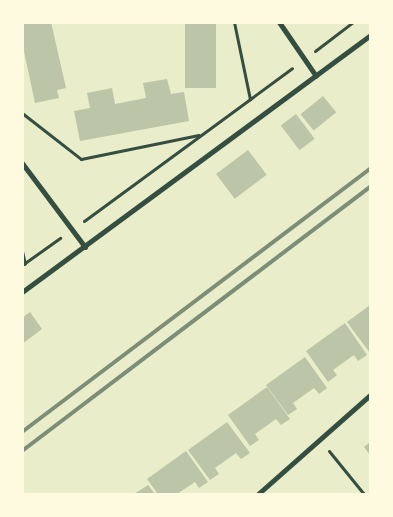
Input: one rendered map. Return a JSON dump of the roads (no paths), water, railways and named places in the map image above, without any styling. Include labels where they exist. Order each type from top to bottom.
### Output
[{"type":"street","points":[[279,22],[316,76]]},
{"type":"street","points":[[22,292],[370,35]]},
{"type":"street","points":[[22,163],[85,247]]},
{"type":"street","points":[[258,494],[370,395]]},
{"type":"railway","points":[[22,432],[370,169]]},
{"type":"railway","points":[[22,451],[370,187]]}]
